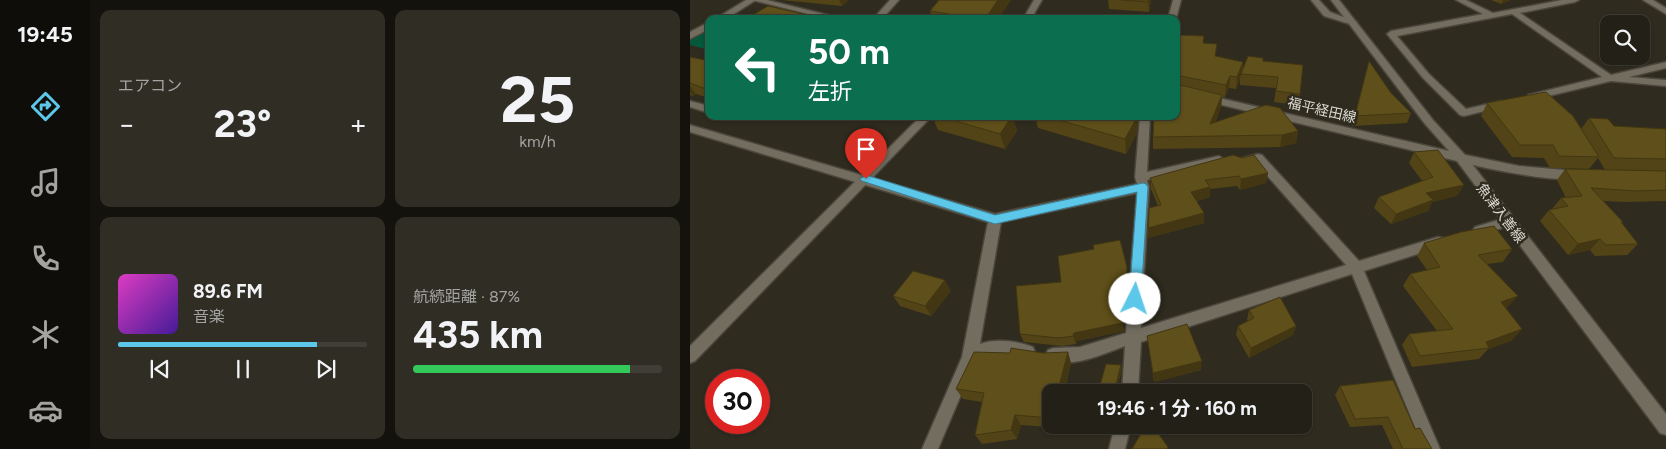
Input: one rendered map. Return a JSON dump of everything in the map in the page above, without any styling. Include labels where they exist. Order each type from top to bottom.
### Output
[{"type":"street","points":[[726,15],[752,0]]},
{"type":"street","points":[[756,0],[822,15]]},
{"type":"street","points":[[881,15],[895,0]]},
{"type":"street","points":[[1029,15],[1038,0]]},
{"type":"street","points":[[1173,15],[1177,0]]},
{"type":"street","points":[[1315,0],[1327,14],[1353,22]]},
{"type":"street","name":"魚津入善線","points":[[1335,0],[1429,122],[1461,158],[1666,427]]},
{"type":"street","points":[[1460,0],[1490,15]]},
{"type":"street","points":[[1575,0],[1391,34],[1426,76],[1464,113],[1666,65]]},
{"type":"street","points":[[1647,0],[1666,11]]},
{"type":"street","points":[[1514,12],[1609,78],[1666,82]]},
{"type":"street","points":[[690,36],[705,27]]},
{"type":"street","name":"福平経田線","points":[[1180,92],[1505,169],[1550,174],[1592,175]]},
{"type":"street","points":[[1540,95],[1552,107]]},
{"type":"street","points":[[690,104],[705,109]]},
{"type":"street","points":[[690,356],[923,120]]},
{"type":"street","points":[[1130,384],[1145,120]]},
{"type":"street","points":[[690,128],[866,179],[995,220],[1229,158],[1240,163],[1258,158],[1356,267],[1432,449]]},
{"type":"street","points":[[930,449],[970,357],[995,220]]},
{"type":"street","points":[[1470,233],[1508,222]]},
{"type":"street","points":[[970,357],[980,350],[993,346],[1049,355],[1080,354],[1451,238]]},
{"type":"street","points":[[1117,449],[1121,434]]},
{"type":"green space","points":[[705,32],[705,49],[690,45],[690,40]]},
{"type":"building","points":[[939,0],[998,0],[988,15],[947,15],[949,14],[930,11]]},
{"type":"building","points":[[1121,0],[1149,0],[1148,2]]},
{"type":"building","points":[[768,6],[807,15],[753,15]]},
{"type":"building","points":[[1180,35],[1204,36],[1203,43],[1217,44],[1215,56],[1243,62],[1237,77],[1230,76],[1226,85],[1180,76]]},
{"type":"building","points":[[1248,56],[1263,58],[1263,61],[1303,65],[1300,94],[1276,91],[1278,77],[1241,74]]},
{"type":"building","points":[[690,57],[705,60],[705,89],[690,83]]},
{"type":"building","points":[[1369,61],[1391,93],[1411,113],[1355,116]]},
{"type":"building","points":[[1180,85],[1222,95],[1210,124],[1266,105],[1280,108],[1298,131],[1282,135],[1153,137],[1154,120],[1180,120]]},
{"type":"building","points":[[1546,92],[1573,116],[1599,157],[1559,156],[1553,145],[1520,145],[1487,103]]},
{"type":"building","points":[[1589,118],[1608,119],[1614,126],[1666,129],[1666,159],[1614,158]]},
{"type":"building","points":[[953,120],[1009,120],[1000,134]]},
{"type":"building","points":[[1059,120],[1135,120],[1125,139]]},
{"type":"building","points":[[1438,150],[1464,185],[1426,193],[1433,200],[1396,214],[1379,197],[1433,177],[1414,152]]},
{"type":"building","points":[[1233,155],[1242,158],[1254,155],[1268,173],[1241,179],[1239,176],[1205,180],[1210,187],[1191,192],[1204,213],[1148,228],[1149,208],[1161,205],[1150,178]]},
{"type":"building","points":[[1565,169],[1666,171],[1666,190],[1637,191],[1591,188],[1623,222],[1621,222],[1638,244],[1606,245],[1600,239],[1578,244],[1549,210],[1568,206],[1561,198],[1582,196]]},
{"type":"building","points":[[1494,226],[1512,249],[1478,255],[1518,296],[1501,302],[1522,329],[1486,342],[1489,348],[1420,356],[1409,334],[1453,329],[1410,274],[1440,267],[1424,243],[1461,232]]},
{"type":"building","points":[[1120,240],[1127,267],[1125,287],[1115,286],[1122,323],[1059,338],[1020,334],[1016,286],[1061,282],[1058,256],[1094,249],[1093,245]]},
{"type":"building","points":[[913,271],[945,280],[925,306],[893,296]]},
{"type":"building","points":[[1280,297],[1296,326],[1251,348],[1238,326],[1254,318],[1249,310]]},
{"type":"building","points":[[1187,324],[1202,361],[1153,373],[1147,336]]},
{"type":"building","points":[[1011,348],[1043,353],[1068,352],[1060,384],[1042,384],[1042,417],[1015,415],[1011,430],[975,435],[984,393],[956,389],[974,352],[1010,353]]},
{"type":"building","points":[[1106,364],[1121,365],[1116,384],[1100,384]]},
{"type":"building","points":[[1393,380],[1415,429],[1420,428],[1432,449],[1403,449],[1388,417],[1355,419],[1340,386]]},
{"type":"building","points":[[1141,434],[1159,434],[1168,447],[1167,449],[1132,449]]},
{"type":"route","points":[[866,179],[995,220],[1143,187],[1135,299]]}]
